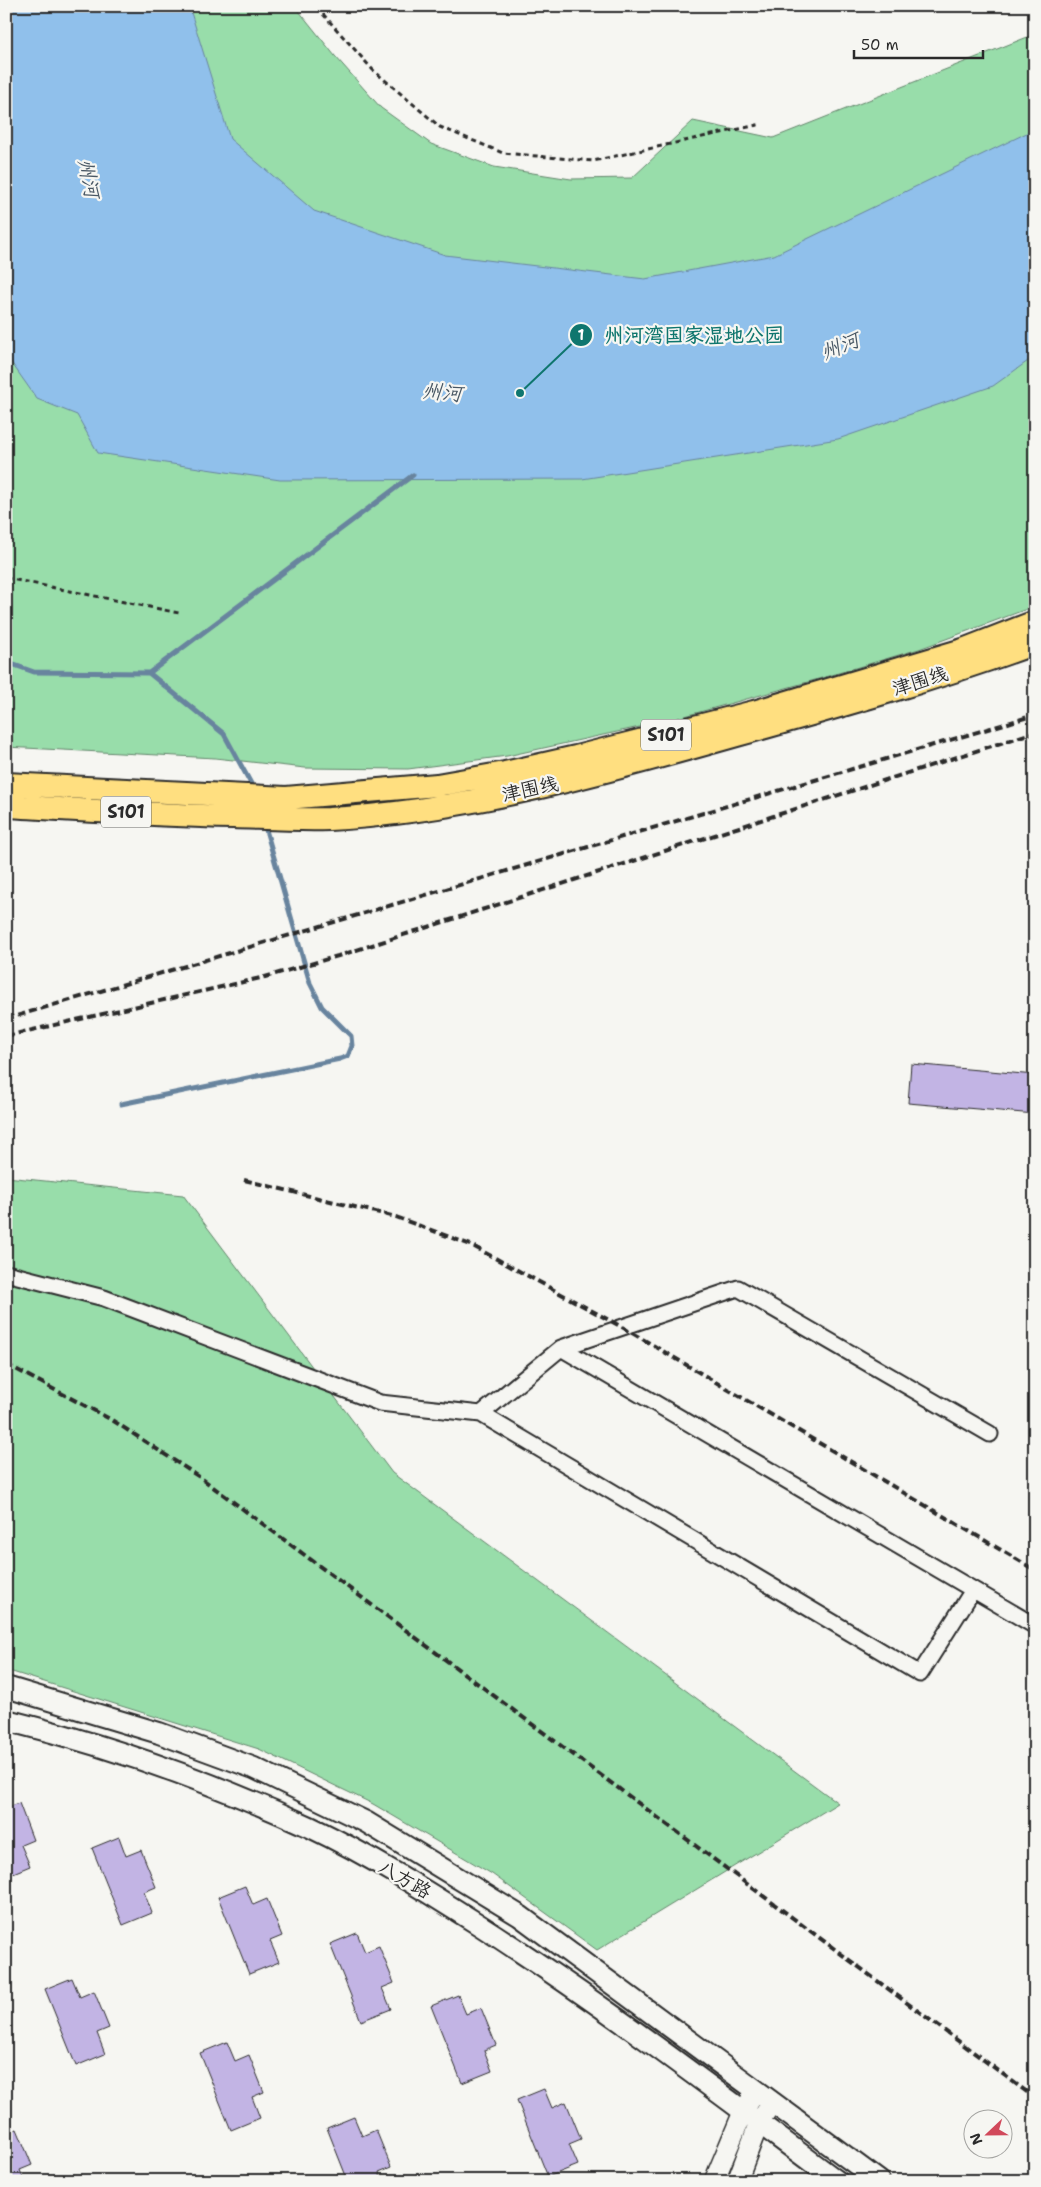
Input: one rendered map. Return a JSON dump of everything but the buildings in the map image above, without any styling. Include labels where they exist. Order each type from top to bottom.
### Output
[{"type":"main road","name":"津围线","points":[[6,806],[245,818],[289,808],[505,773],[576,757],[822,693],[963,650],[1035,622]]},
{"type":"main road","name":"津围线","points":[[6,784],[238,796],[328,819],[409,811],[476,801],[576,779],[814,714],[970,666],[1035,643]]},
{"type":"main road","name":"八方路","points":[[6,1687],[159,1733],[254,1768],[366,1822],[520,1916],[879,2181]]},
{"type":"main road","name":"八方路","points":[[6,1720],[89,1742],[188,1775],[311,1828],[421,1888],[525,1954],[636,2032],[838,2181]]},
{"type":"street","points":[[6,1274],[104,1298],[380,1403],[481,1414],[920,1674],[973,1590]]},
{"type":"street","points":[[481,1414],[561,1348],[738,1288],[990,1434]]},
{"type":"street","points":[[561,1348],[1035,1626]]},
{"type":"street","points":[[714,2181],[743,2112],[764,2097]]},
{"type":"street","points":[[737,2181],[759,2123],[764,2097]]},
{"type":"path","points":[[319,6],[322,13],[373,70],[440,126],[503,152],[593,161],[762,124]]},
{"type":"path","points":[[6,578],[180,613]]},
{"type":"green space","points":[[6,6],[295,6],[335,56],[381,108],[431,144],[494,167],[571,179],[632,178],[693,121],[773,138],[1035,34],[1035,606],[919,649],[815,680],[667,721],[507,756],[408,769],[305,768],[215,758],[6,747]]},
{"type":"green space","points":[[6,1177],[183,1195],[392,1473],[838,1803],[597,1950],[492,1874],[373,1804],[259,1749],[6,1670]]},
{"type":"water","name":"州河","points":[[6,6],[189,6],[230,139],[314,211],[445,255],[645,279],[774,255],[1035,129],[1035,356],[993,386],[838,439],[582,479],[280,480],[98,453],[77,415],[37,399],[6,355]]},
{"type":"waterway","points":[[6,662],[34,672],[149,673],[413,475]]},
{"type":"waterway","points":[[149,673],[224,734],[255,791]]},
{"type":"waterway","points":[[121,1104],[348,1056],[352,1046],[351,1036],[322,1007],[310,983],[264,823]]},
{"type":"railway","points":[[6,1019],[1035,715]]},
{"type":"railway","points":[[6,1036],[265,977],[338,956],[1035,732]]},
{"type":"railway","points":[[244,1180],[396,1217],[471,1245],[622,1327],[1035,1570]]},
{"type":"railway","points":[[6,1364],[112,1420],[201,1478],[1035,2098]]},
{"type":"place","name":"州河湾国家湿地公园","points":[[520,393]]}]
